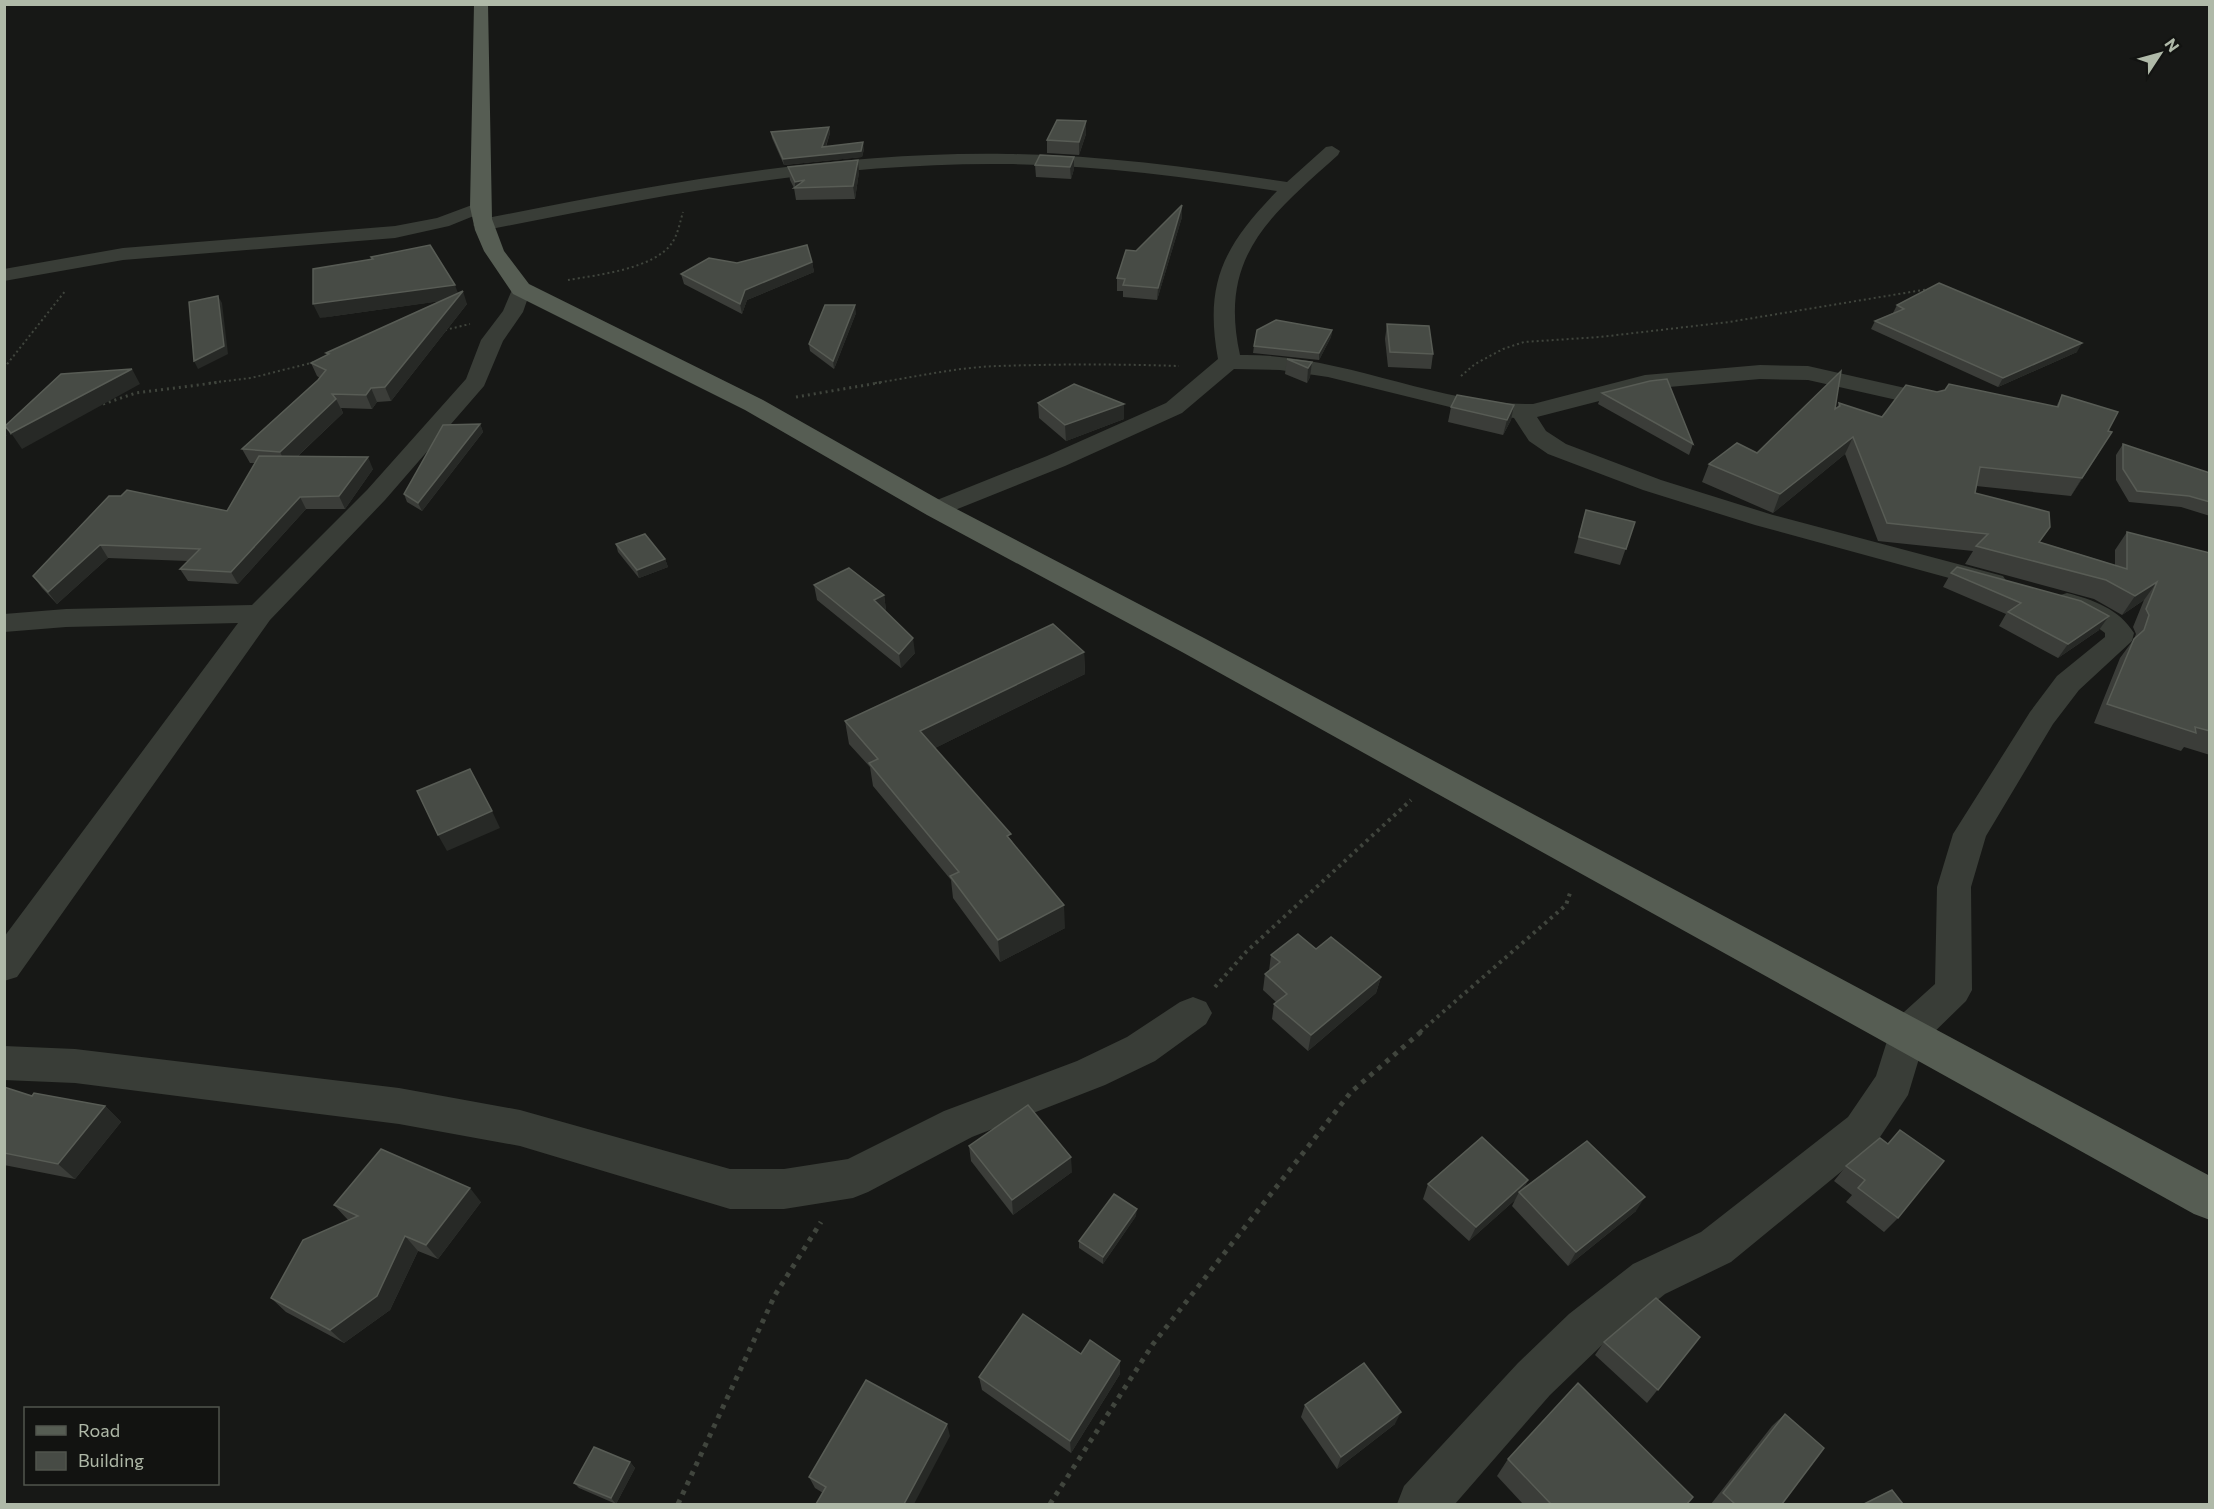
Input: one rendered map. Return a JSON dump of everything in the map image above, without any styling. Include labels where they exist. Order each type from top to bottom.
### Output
[{"type":"main road","points":[[481,4],[481,216],[517,300],[754,405],[936,509],[1436,777],[2210,1199]]},
{"type":"street","points":[[1224,366],[1222,289],[1237,255],[1264,213],[1332,151]]},
{"type":"street","points":[[4,275],[95,259],[395,232],[442,222],[646,193],[795,173],[911,161],[968,159],[1117,165],[1209,175],[1291,188]]},
{"type":"street","points":[[4,966],[260,614],[376,495],[476,381],[492,340],[517,300]]},
{"type":"street","points":[[936,509],[1074,455],[1179,405],[1224,366],[1258,361],[1369,379],[1438,397],[1521,411],[1533,411],[1645,382],[1760,372],[1808,373],[1928,400]]},
{"type":"street","points":[[1422,1504],[1534,1379],[1585,1330],[1649,1279],[1716,1247],[1862,1130],[1894,1083],[1907,1034],[1953,990],[1954,887],[1970,834],[2012,772],[2041,719],[2067,683],[2118,641],[2120,633],[2114,624],[2100,615],[2027,591],[1764,520],[1652,485],[1557,449],[1537,436],[1521,411]]},
{"type":"street","points":[[4,623],[66,618],[260,614]]},
{"type":"street","points":[[4,1063],[75,1066],[237,1088],[399,1106],[520,1128],[730,1189],[784,1189],[853,1178],[958,1124],[1091,1073],[1141,1049],[1193,1013]]},
{"type":"path","points":[[438,332],[517,300],[661,254],[671,244],[690,188]]},
{"type":"path","points":[[4,368],[66,289],[95,259]]},
{"type":"path","points":[[1438,397],[1475,364],[1503,349],[1524,342],[1600,337],[1729,322],[1934,288]]},
{"type":"path","points":[[98,406],[136,393],[251,378],[317,362]]},
{"type":"path","points":[[754,405],[937,373],[998,366],[1037,367],[1095,363],[1224,366]]},
{"type":"path","points":[[4,435],[15,432]]},
{"type":"path","points":[[1193,1013],[1246,952],[1436,777]]},
{"type":"path","points":[[1050,1504],[1153,1344],[1351,1092],[1566,905],[1582,858]]},
{"type":"path","points":[[678,1504],[776,1294],[811,1236],[853,1178]]},
{"type":"building","points":[[1057,120],[1086,121],[1079,142],[1047,140]]},
{"type":"building","points":[[829,127],[822,147],[863,142],[861,151],[783,159],[771,132]]},
{"type":"building","points":[[1040,155],[1074,157],[1070,167],[1035,165]]},
{"type":"building","points":[[858,160],[853,186],[794,188],[805,180],[795,182],[788,167]]},
{"type":"building","points":[[1182,205],[1158,288],[1123,285],[1125,279],[1117,278],[1126,250],[1136,251]]},
{"type":"building","points":[[430,245],[455,285],[313,304],[313,269],[373,259],[371,257]]},
{"type":"building","points":[[807,245],[812,262],[745,290],[740,304],[681,274],[709,258],[737,263]]},
{"type":"building","points":[[1939,283],[2082,343],[2003,378],[1875,321],[1904,309],[1897,305]]},
{"type":"building","points":[[463,291],[385,387],[371,388],[366,395],[332,394],[336,399],[280,452],[242,449],[318,380],[326,370],[311,363],[329,354],[326,353]]},
{"type":"building","points":[[218,296],[224,346],[194,361],[189,302]]},
{"type":"building","points":[[825,305],[855,305],[833,361],[809,344]]},
{"type":"building","points":[[1276,320],[1332,330],[1319,353],[1254,346],[1257,330]]},
{"type":"building","points":[[1387,324],[1429,326],[1433,354],[1390,352]]},
{"type":"building","points":[[1287,359],[1312,362],[1308,368]]},
{"type":"building","points":[[132,369],[11,433],[5,426],[61,374]]},
{"type":"building","points":[[1841,371],[1835,409],[1840,406],[1839,403],[1882,417],[1906,385],[1937,392],[1945,390],[1949,384],[2058,407],[2062,395],[2118,412],[2108,431],[2112,432],[2082,478],[1980,467],[1975,493],[2049,512],[2050,527],[2039,542],[2127,569],[2127,532],[2210,553],[2210,731],[2195,727],[2196,733],[2107,704],[2134,639],[2144,630],[2149,615],[2146,609],[2157,582],[2135,596],[2106,580],[1976,546],[1988,534],[1887,523],[1853,437],[1780,494],[1709,464],[1737,443],[1757,453]]},
{"type":"building","points":[[1667,379],[1693,444],[1602,393]]},
{"type":"building","points":[[1074,384],[1124,404],[1065,425],[1038,403]]},
{"type":"building","points":[[1457,395],[1514,405],[1507,420],[1451,407]]},
{"type":"building","points":[[480,424],[418,503],[404,494],[443,425]]},
{"type":"building","points":[[2123,444],[2210,473],[2210,502],[2189,496],[2137,491],[2123,469]]},
{"type":"building","points":[[259,456],[368,457],[339,496],[300,497],[231,572],[180,569],[200,549],[100,545],[48,592],[33,576],[109,496],[121,496],[127,490],[227,511]]},
{"type":"building","points":[[1586,510],[1635,522],[1626,549],[1579,537]]},
{"type":"building","points":[[645,534],[665,559],[637,570],[616,544]]},
{"type":"building","points":[[1957,567],[2081,601],[2109,616],[2068,644],[2008,612],[2021,603],[1951,573]]},
{"type":"building","points":[[849,568],[884,595],[874,600],[913,638],[899,654],[814,585]]},
{"type":"building","points":[[1053,624],[1084,652],[920,731],[1011,834],[1007,836],[1064,905],[998,940],[950,876],[959,872],[869,763],[878,759],[845,721]]},
{"type":"building","points":[[470,769],[492,811],[438,835],[417,791]]},
{"type":"building","points":[[1298,934],[1316,949],[1331,937],[1381,977],[1311,1035],[1274,1004],[1287,994],[1265,974],[1280,962],[1271,955]]},
{"type":"building","points":[[4,1087],[32,1096],[34,1093],[105,1106],[58,1164],[4,1153]]},
{"type":"building","points":[[1028,1105],[1071,1157],[1012,1200],[969,1146]]},
{"type":"building","points":[[1900,1130],[1944,1161],[1898,1218],[1858,1188],[1865,1180],[1846,1166],[1880,1138],[1888,1144]]},
{"type":"building","points":[[1482,1137],[1528,1180],[1476,1227],[1428,1184]]},
{"type":"building","points":[[1587,1141],[1645,1197],[1576,1252],[1519,1192]]},
{"type":"building","points":[[381,1149],[470,1188],[426,1245],[405,1236],[377,1296],[330,1330],[271,1298],[303,1240],[358,1216],[334,1205]]},
{"type":"building","points":[[1114,1194],[1137,1209],[1103,1257],[1079,1241]]},
{"type":"building","points":[[1656,1298],[1700,1337],[1658,1390],[1604,1342]]},
{"type":"building","points":[[1023,1314],[1081,1354],[1090,1340],[1120,1361],[1070,1441],[979,1377]]},
{"type":"building","points":[[1364,1363],[1401,1412],[1341,1457],[1305,1405]]},
{"type":"building","points":[[866,1380],[947,1424],[904,1504],[816,1504],[826,1487],[809,1477]]},
{"type":"building","points":[[1578,1383],[1693,1497],[1687,1504],[1551,1504],[1508,1459]]},
{"type":"building","points":[[1785,1414],[1824,1448],[1782,1504],[1735,1504],[1723,1493]]},
{"type":"building","points":[[594,1447],[630,1462],[611,1498],[574,1483]]},
{"type":"building","points":[[1892,1490],[1903,1504],[1864,1504]]}]
